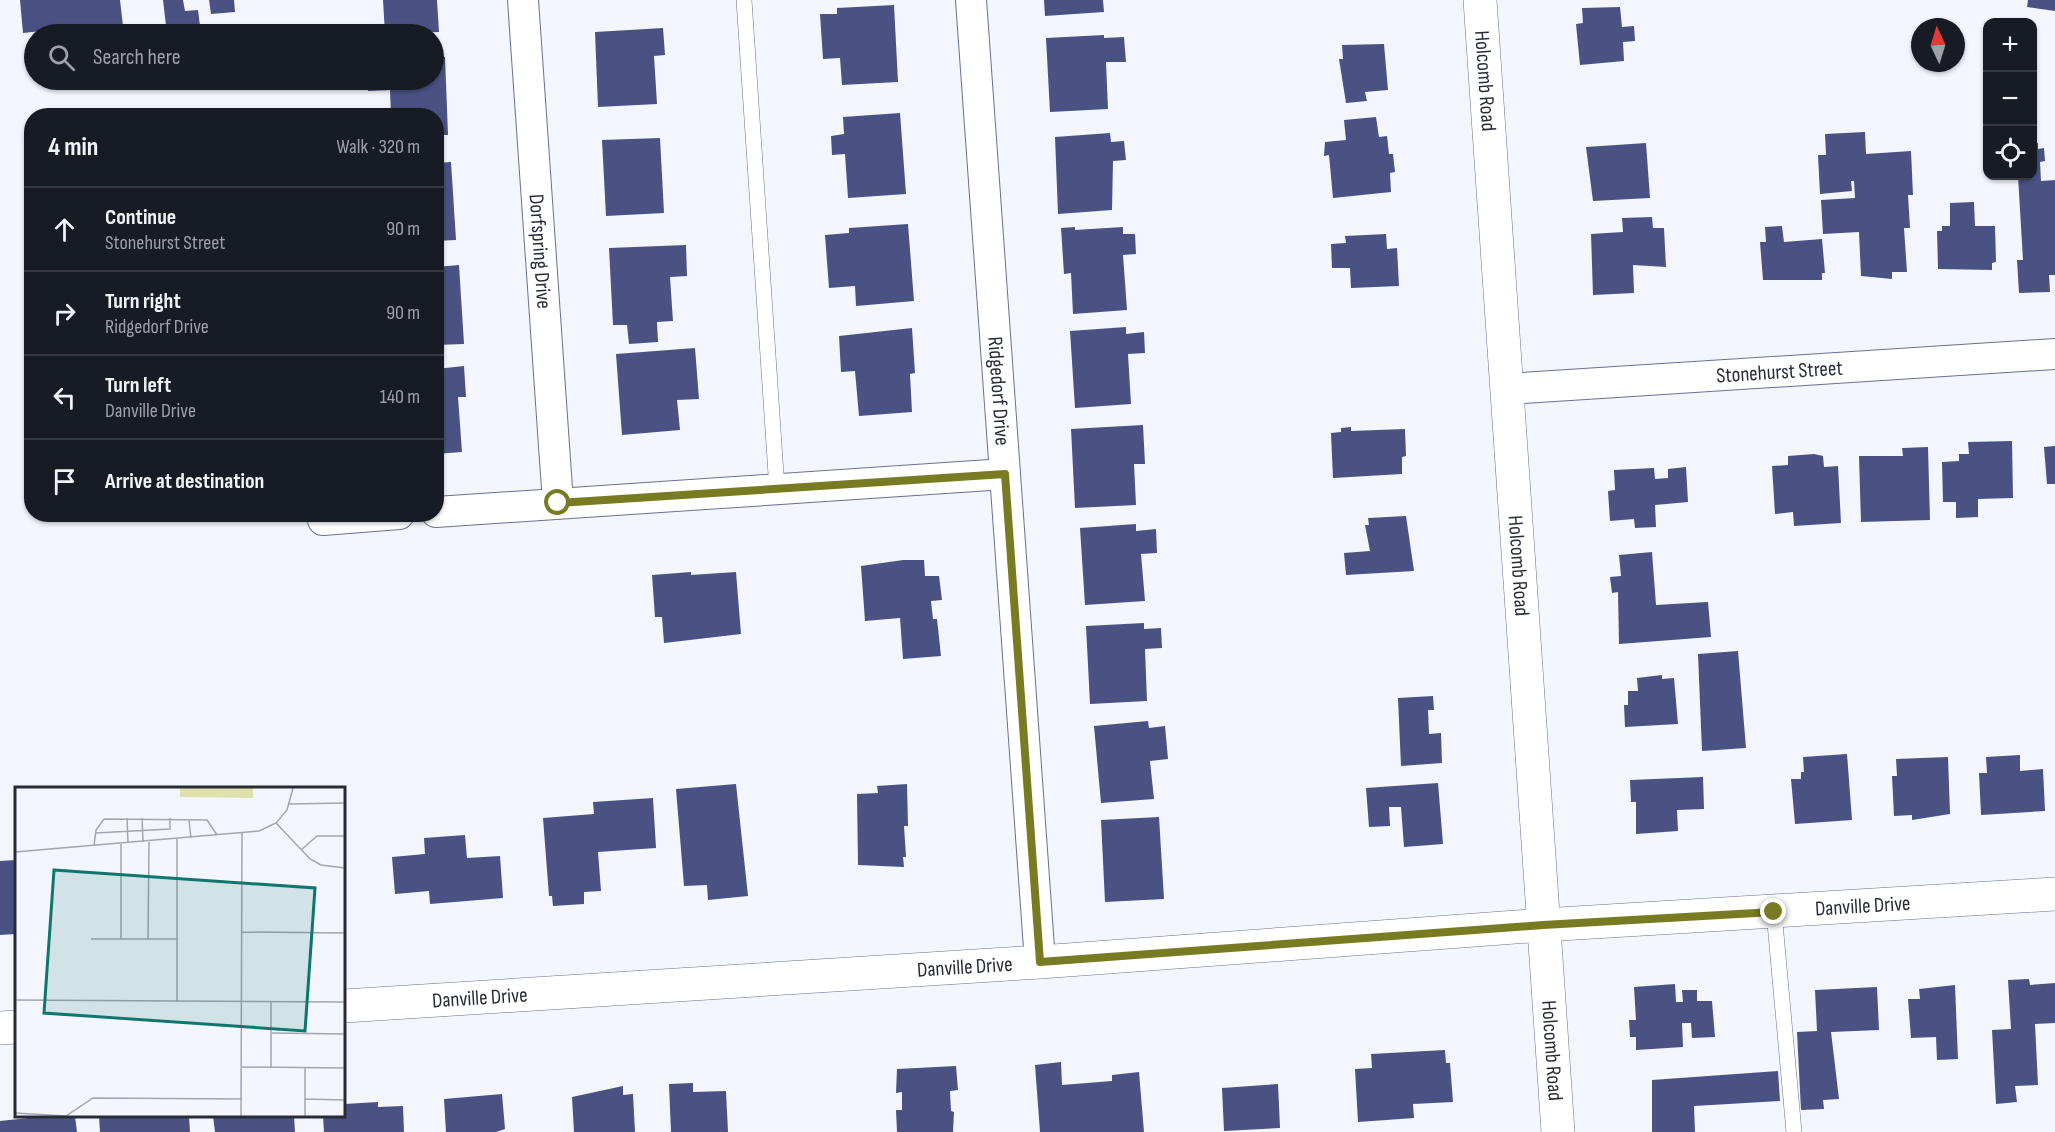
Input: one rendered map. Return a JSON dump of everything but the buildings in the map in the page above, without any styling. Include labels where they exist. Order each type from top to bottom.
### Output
[{"type":"street","name":"Dorfspring Drive","points":[[523,0],[558,503]]},
{"type":"street","name":"Ridgedorf Drive","points":[[971,0],[1040,962]]},
{"type":"street","name":"Holcomb Road","points":[[1480,0],[1558,1132]]},
{"type":"street","name":"Stonehurst Street","points":[[1506,389],[2055,354]]},
{"type":"street","points":[[444,511],[1005,474]]},
{"type":"street","name":"Danville Drive","points":[[345,1006],[1040,962],[1543,925],[2055,894]]},
{"type":"street","points":[[0,1028],[15,1027]]},
{"type":"lane","points":[[744,0],[777,489]]},
{"type":"lane","points":[[1774,912],[1794,1132]]},
{"type":"route","points":[[558,503],[1005,474],[1040,962],[1543,925],[1774,912]]}]
